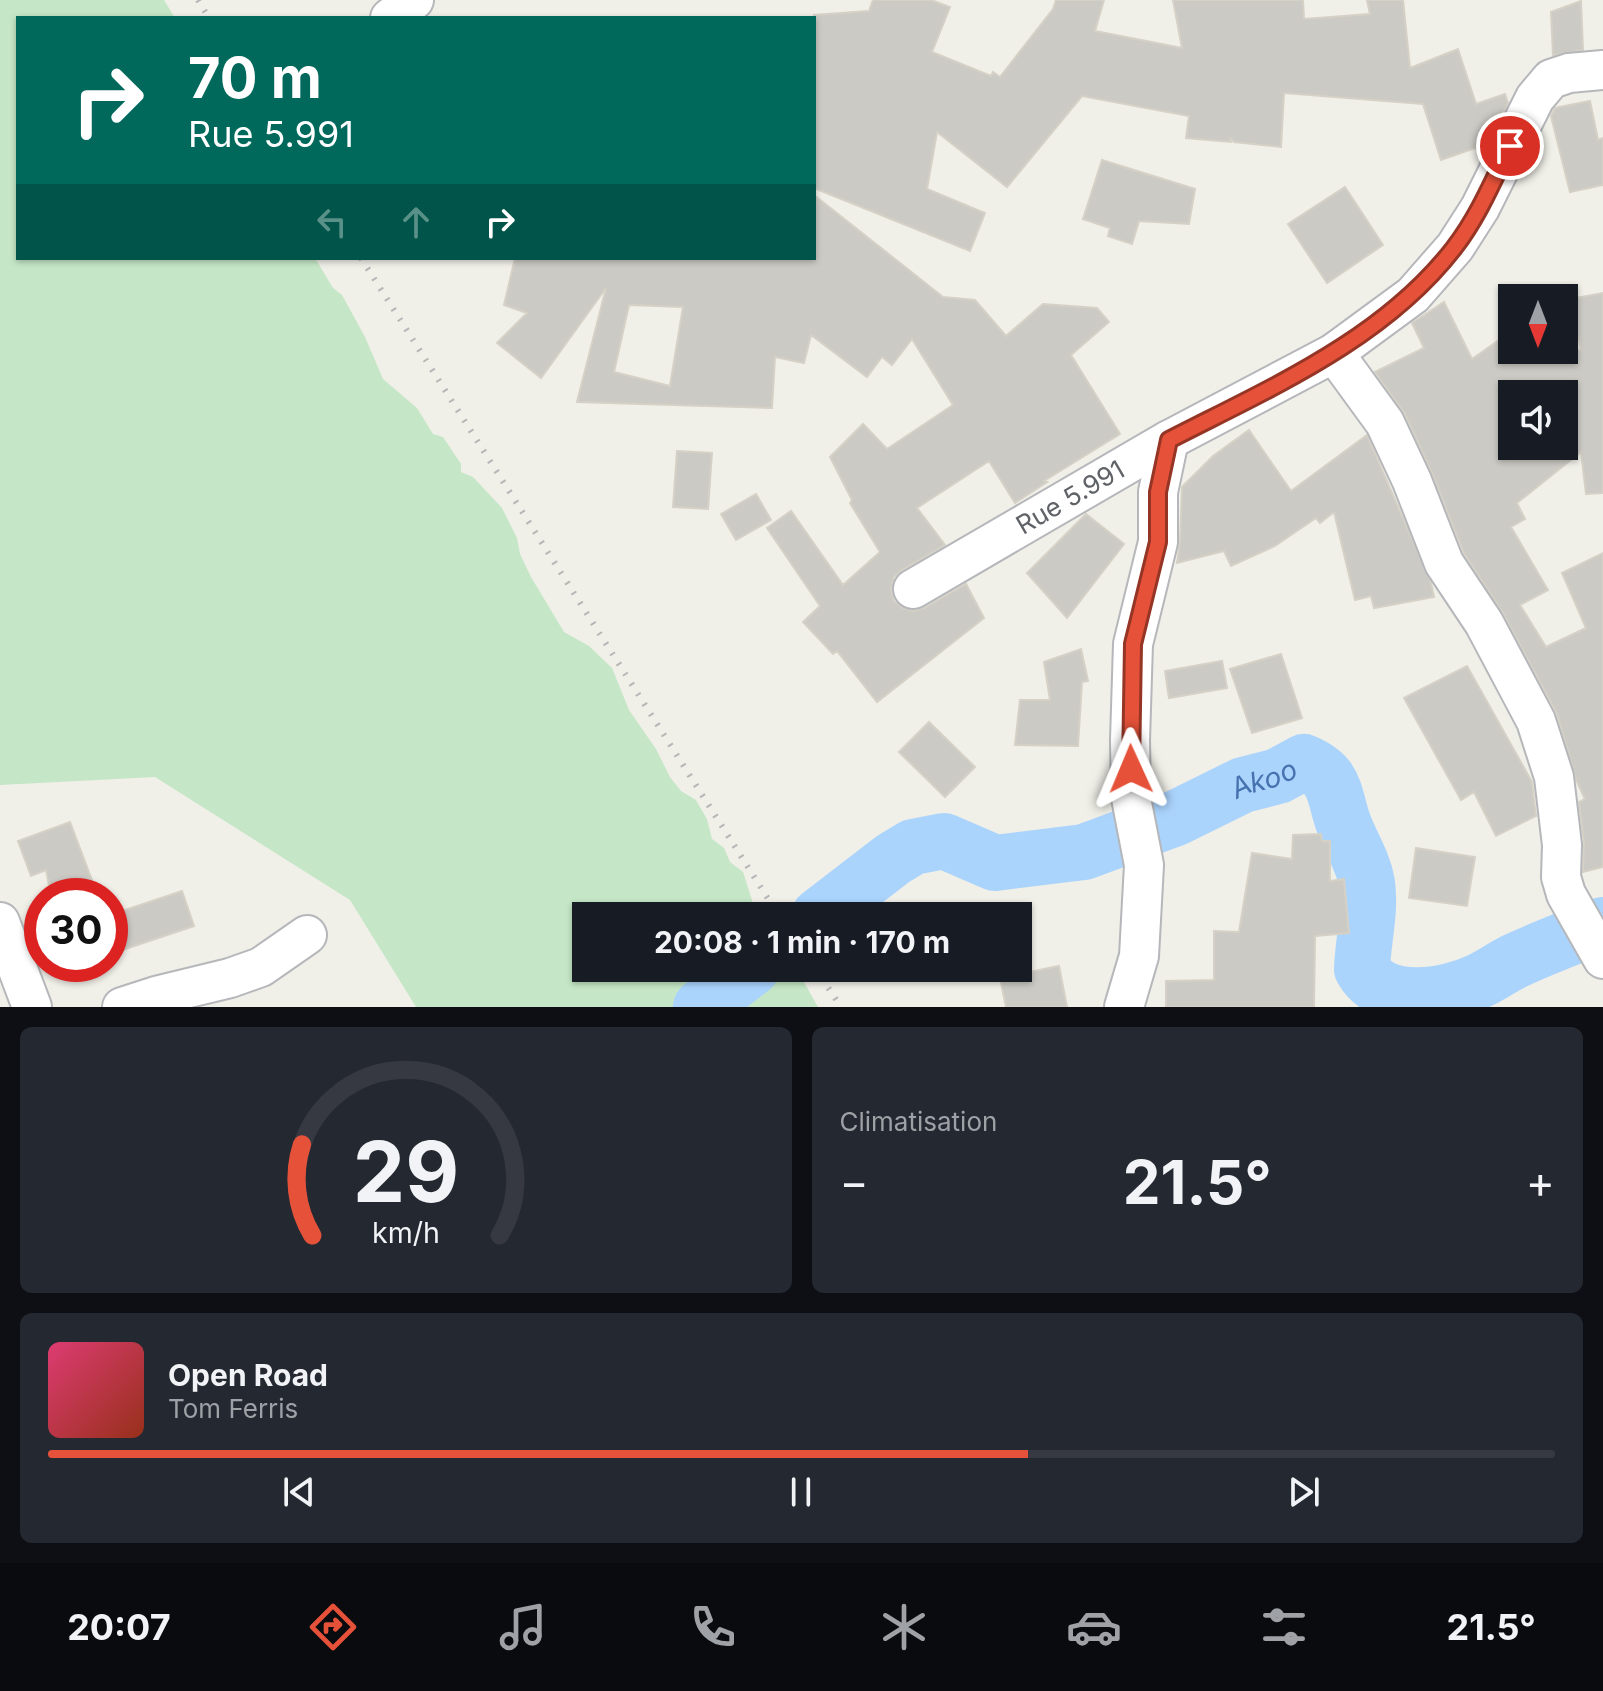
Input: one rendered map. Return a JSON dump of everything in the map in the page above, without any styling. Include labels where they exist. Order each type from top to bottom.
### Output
[{"type":"street","points":[[393,16],[414,0]]},
{"type":"street","name":"Rue 5.991","points":[[913,589],[1169,440],[1334,353],[1413,295],[1455,247],[1480,208],[1535,98],[1551,79],[1569,73],[1603,70]]},
{"type":"street","points":[[1334,353],[1385,423],[1444,563],[1484,623],[1536,721],[1554,777],[1562,845],[1561,877],[1566,894],[1600,952]]},
{"type":"street","points":[[1124,1007],[1139,956],[1144,865],[1131,798],[1133,644],[1158,542],[1158,492],[1169,440]]},
{"type":"street","points":[[0,922],[32,1007]]},
{"type":"street","points":[[122,1007],[261,967],[307,935]]},
{"type":"green space","points":[[0,0],[164,0],[174,16],[16,16],[16,260],[316,260],[333,288],[342,295],[383,379],[417,408],[433,434],[443,437],[461,464],[461,472],[473,477],[502,508],[531,577],[564,632],[589,646],[612,668],[629,710],[656,749],[670,777],[681,791],[696,800],[707,819],[712,839],[724,848],[730,862],[743,872],[753,902],[572,902],[572,982],[804,982],[818,1007],[416,1007],[350,900],[155,777],[0,785]]},
{"type":"building","points":[[873,0],[931,0],[950,7],[932,52],[1000,77],[1053,9],[1056,0],[1104,0],[1095,31],[1182,48],[1173,0],[1303,0],[1304,19],[1370,14],[1367,0],[1403,0],[1410,68],[1458,49],[1476,104],[1505,94],[1508,103],[1487,144],[1441,160],[1423,104],[1284,93],[1281,147],[1234,142],[1230,137],[1231,142],[1186,138],[1189,116],[1082,96],[1007,187],[937,132],[927,189],[985,213],[970,251],[816,189],[814,15],[869,11]]},
{"type":"building","points":[[1581,1],[1583,50],[1553,55],[1551,12]]},
{"type":"building","points":[[1590,101],[1598,140],[1603,138],[1603,185],[1570,192],[1551,116],[1555,108]]},
{"type":"building","points":[[1102,160],[1195,189],[1189,224],[1139,221],[1132,244],[1108,236],[1110,228],[1083,219]]},
{"type":"building","points":[[1345,187],[1383,245],[1327,283],[1288,224]]},
{"type":"building","points":[[816,197],[943,297],[975,300],[1006,336],[1043,304],[1097,308],[1109,322],[1071,355],[1120,434],[1044,481],[1047,482],[1015,503],[989,461],[917,508],[945,545],[894,577],[891,590],[894,601],[914,611],[966,584],[984,618],[877,702],[837,651],[833,654],[803,622],[820,606],[767,528],[791,511],[843,585],[880,552],[850,503],[852,500],[830,457],[863,424],[887,449],[953,405],[912,339],[892,365],[882,357],[867,377],[811,335],[804,363],[775,357],[772,408],[577,402],[606,288],[541,378],[497,343],[527,313],[504,305],[515,260],[816,260]],"holes":[[[629,305],[683,307],[670,386],[614,372]]]},
{"type":"building","points":[[1603,293],[1603,493],[1586,494],[1581,452],[1578,454],[1578,380],[1498,380],[1498,460],[1571,460],[1517,503],[1525,519],[1511,527],[1548,590],[1520,605],[1546,647],[1586,628],[1562,573],[1603,553],[1603,867],[1583,872],[1584,843],[1579,802],[1585,799],[1557,714],[1503,613],[1464,553],[1405,414],[1375,372],[1424,348],[1412,323],[1444,302],[1472,359],[1498,341],[1498,364],[1578,364],[1578,350],[1581,350],[1578,298]]},
{"type":"building","points":[[1249,430],[1291,491],[1367,435],[1431,583],[1434,597],[1374,608],[1371,596],[1355,600],[1334,512],[1320,523],[1316,518],[1275,546],[1231,566],[1224,551],[1177,563],[1182,487],[1213,456]]},
{"type":"building","points":[[677,451],[712,453],[708,509],[673,507]]},
{"type":"building","points":[[756,494],[771,520],[736,540],[721,514]]},
{"type":"building","points":[[1086,514],[1124,544],[1067,618],[1027,573]]},
{"type":"building","points":[[1081,649],[1088,681],[1082,682],[1078,746],[1015,745],[1020,700],[1050,700],[1044,662]]},
{"type":"building","points":[[1281,654],[1302,718],[1252,733],[1230,669]]},
{"type":"building","points":[[1222,661],[1227,688],[1169,698],[1165,671]]},
{"type":"building","points":[[1467,666],[1532,782],[1536,816],[1496,836],[1474,792],[1461,800],[1404,698]]},
{"type":"building","points":[[929,722],[975,767],[945,797],[899,752]]},
{"type":"building","points":[[70,822],[91,878],[48,878],[46,870],[31,876],[18,841]]},
{"type":"building","points":[[1321,834],[1322,841],[1330,841],[1330,881],[1344,879],[1349,933],[1315,936],[1314,1007],[1166,1007],[1166,981],[1214,980],[1214,931],[1239,932],[1252,853],[1292,859],[1293,835]]},
{"type":"building","points":[[1416,848],[1475,857],[1467,906],[1409,898]]},
{"type":"building","points":[[182,891],[194,926],[128,948],[128,909]]},
{"type":"building","points":[[1059,966],[1067,1007],[1006,1007],[1001,982],[1032,982],[1032,971]]},
{"type":"waterway","name":"Akoo","points":[[837,902],[913,847],[944,841],[995,863],[1084,852],[1176,818],[1243,785],[1278,776],[1304,762],[1322,772],[1331,784],[1362,866],[1368,905],[1362,969],[1384,989],[1416,995],[1465,987],[1512,962],[1603,925]]},
{"type":"waterway","name":"Akoo","points":[[701,1007],[734,982]]},
{"type":"railway","points":[[198,0],[208,16]]},
{"type":"railway","points":[[362,260],[770,902]]},
{"type":"railway","points":[[824,982],[841,1007]]},
{"type":"route","points":[[1131,769],[1133,644],[1158,542],[1158,492],[1169,440],[1334,353],[1413,295],[1455,247],[1480,208],[1510,146]]}]
